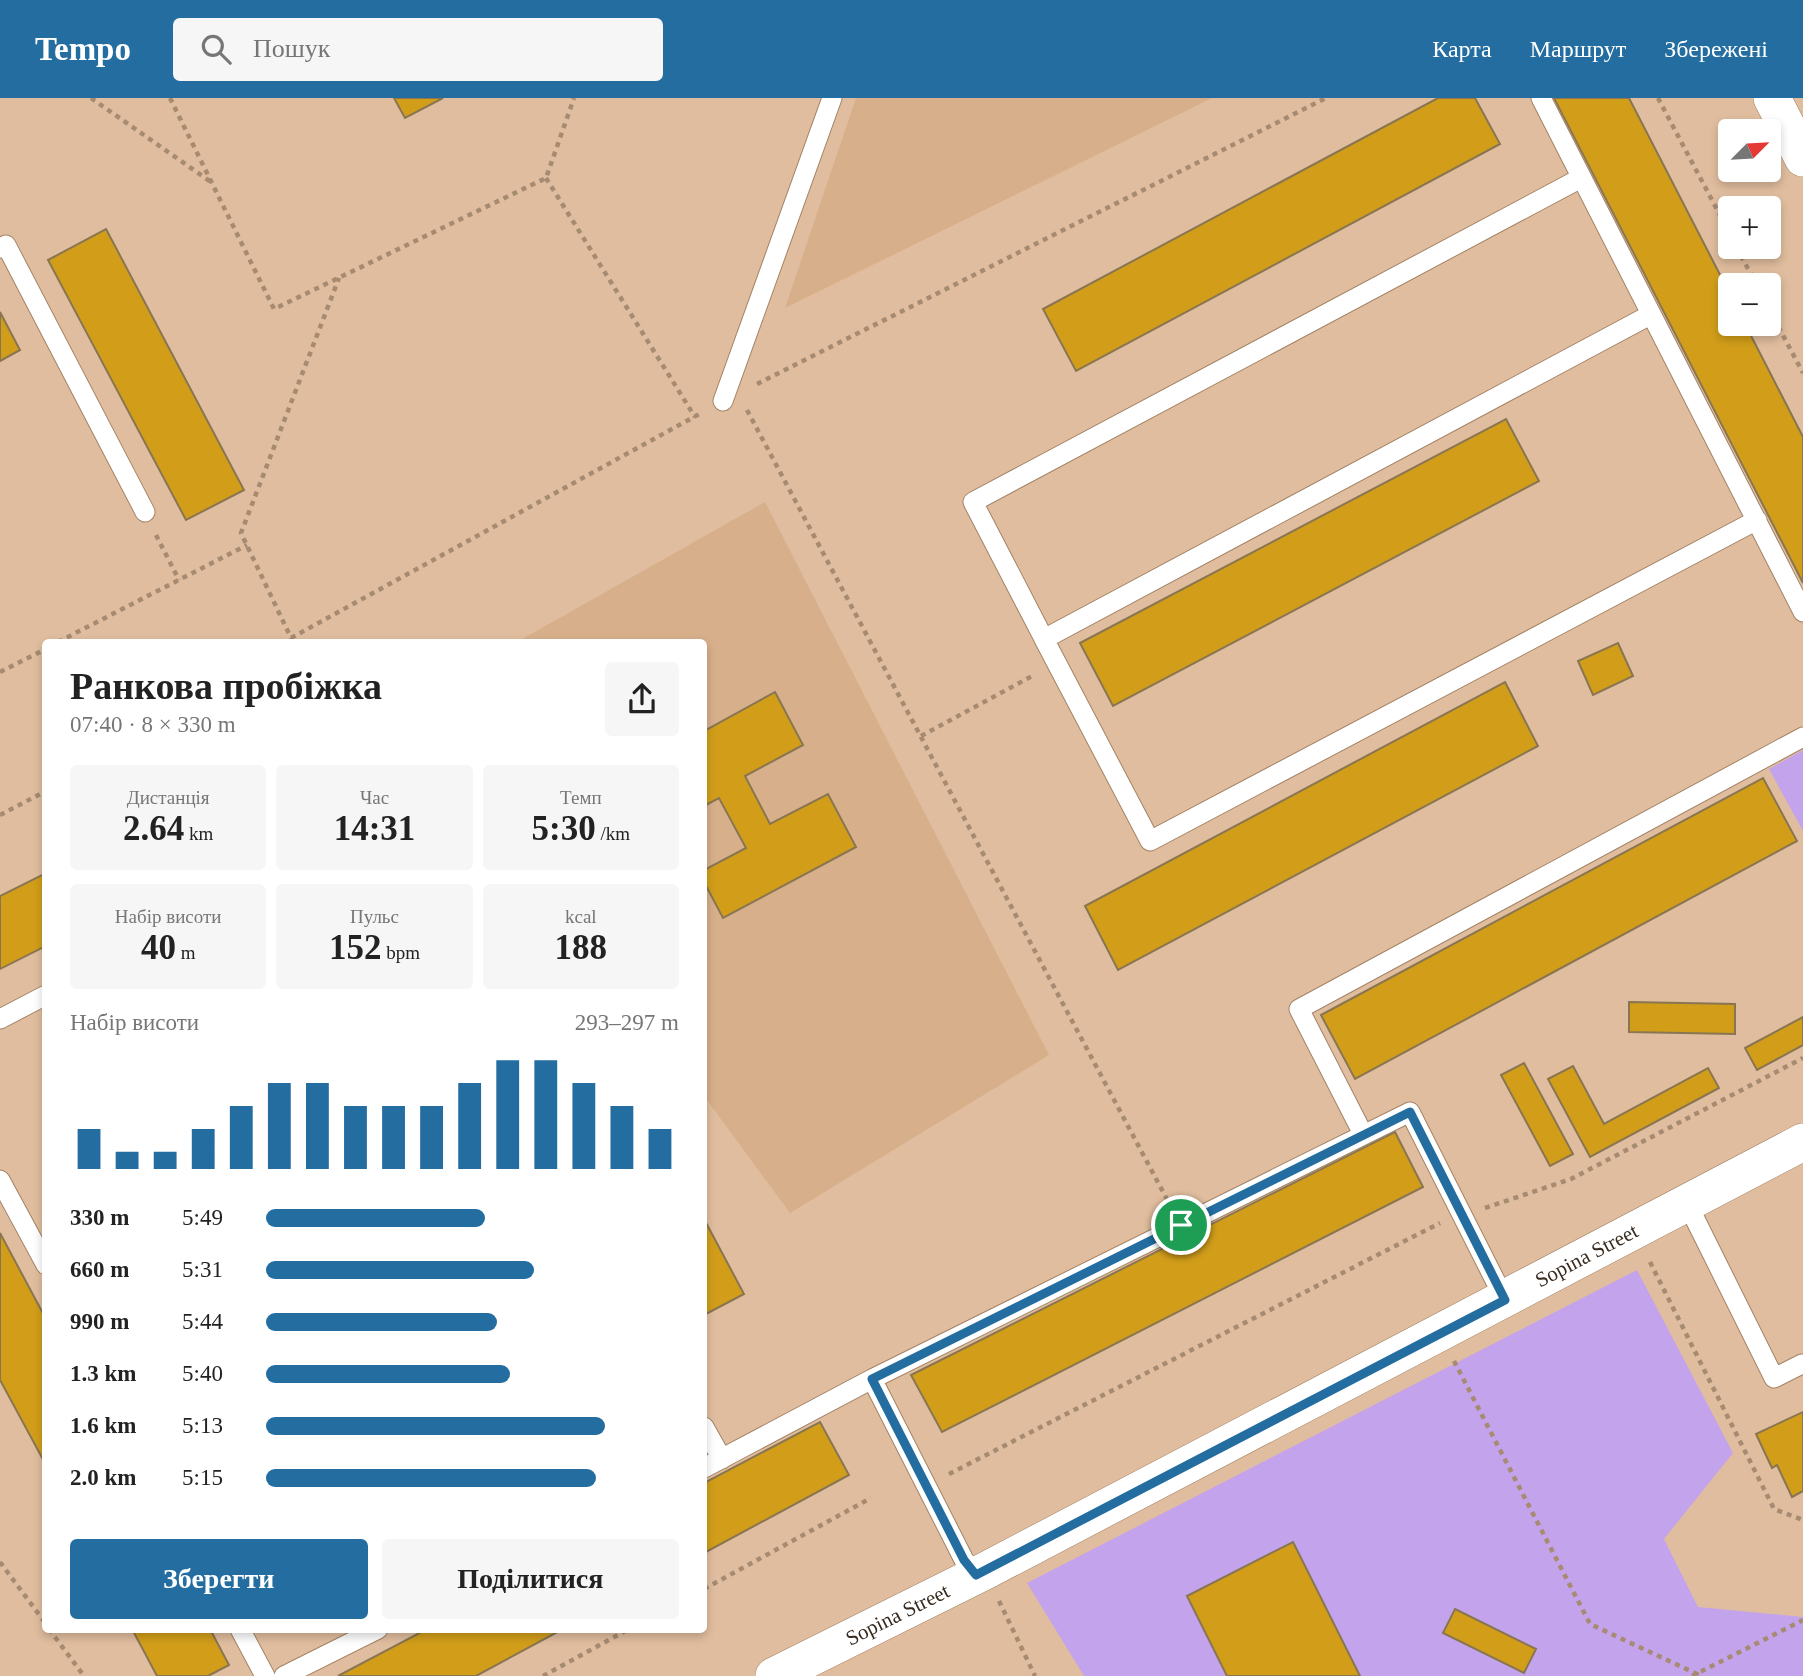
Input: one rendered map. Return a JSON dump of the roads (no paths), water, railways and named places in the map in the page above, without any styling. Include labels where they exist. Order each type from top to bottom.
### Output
[{"type":"street","points":[[1772,98],[1803,158]]},
{"type":"street","name":"Sopina Street","points":[[774,1676],[976,1575],[1688,1205],[1803,1142]]},
{"type":"lane","points":[[731,397],[832,98]]},
{"type":"lane","points":[[1541,98],[1803,612]]},
{"type":"lane","points":[[1581,178],[973,502],[1150,841],[1757,520]]},
{"type":"lane","points":[[0,248],[6,245],[145,512]]},
{"type":"lane","points":[[1044,639],[1650,315]]},
{"type":"lane","points":[[1363,1134],[1299,1009],[1803,737]]},
{"type":"lane","points":[[0,1019],[42,997]]},
{"type":"lane","points":[[707,1466],[872,1379],[1410,1112],[1505,1300]]},
{"type":"lane","points":[[0,1180],[42,1258]]},
{"type":"lane","points":[[1688,1205],[1774,1378],[1802,1364]]},
{"type":"lane","points":[[872,1379],[964,1560],[976,1575]]},
{"type":"lane","points":[[707,1432],[722,1459]]},
{"type":"lane","points":[[242,1633],[265,1676]]},
{"type":"lane","points":[[284,1676],[370,1633]]}]
